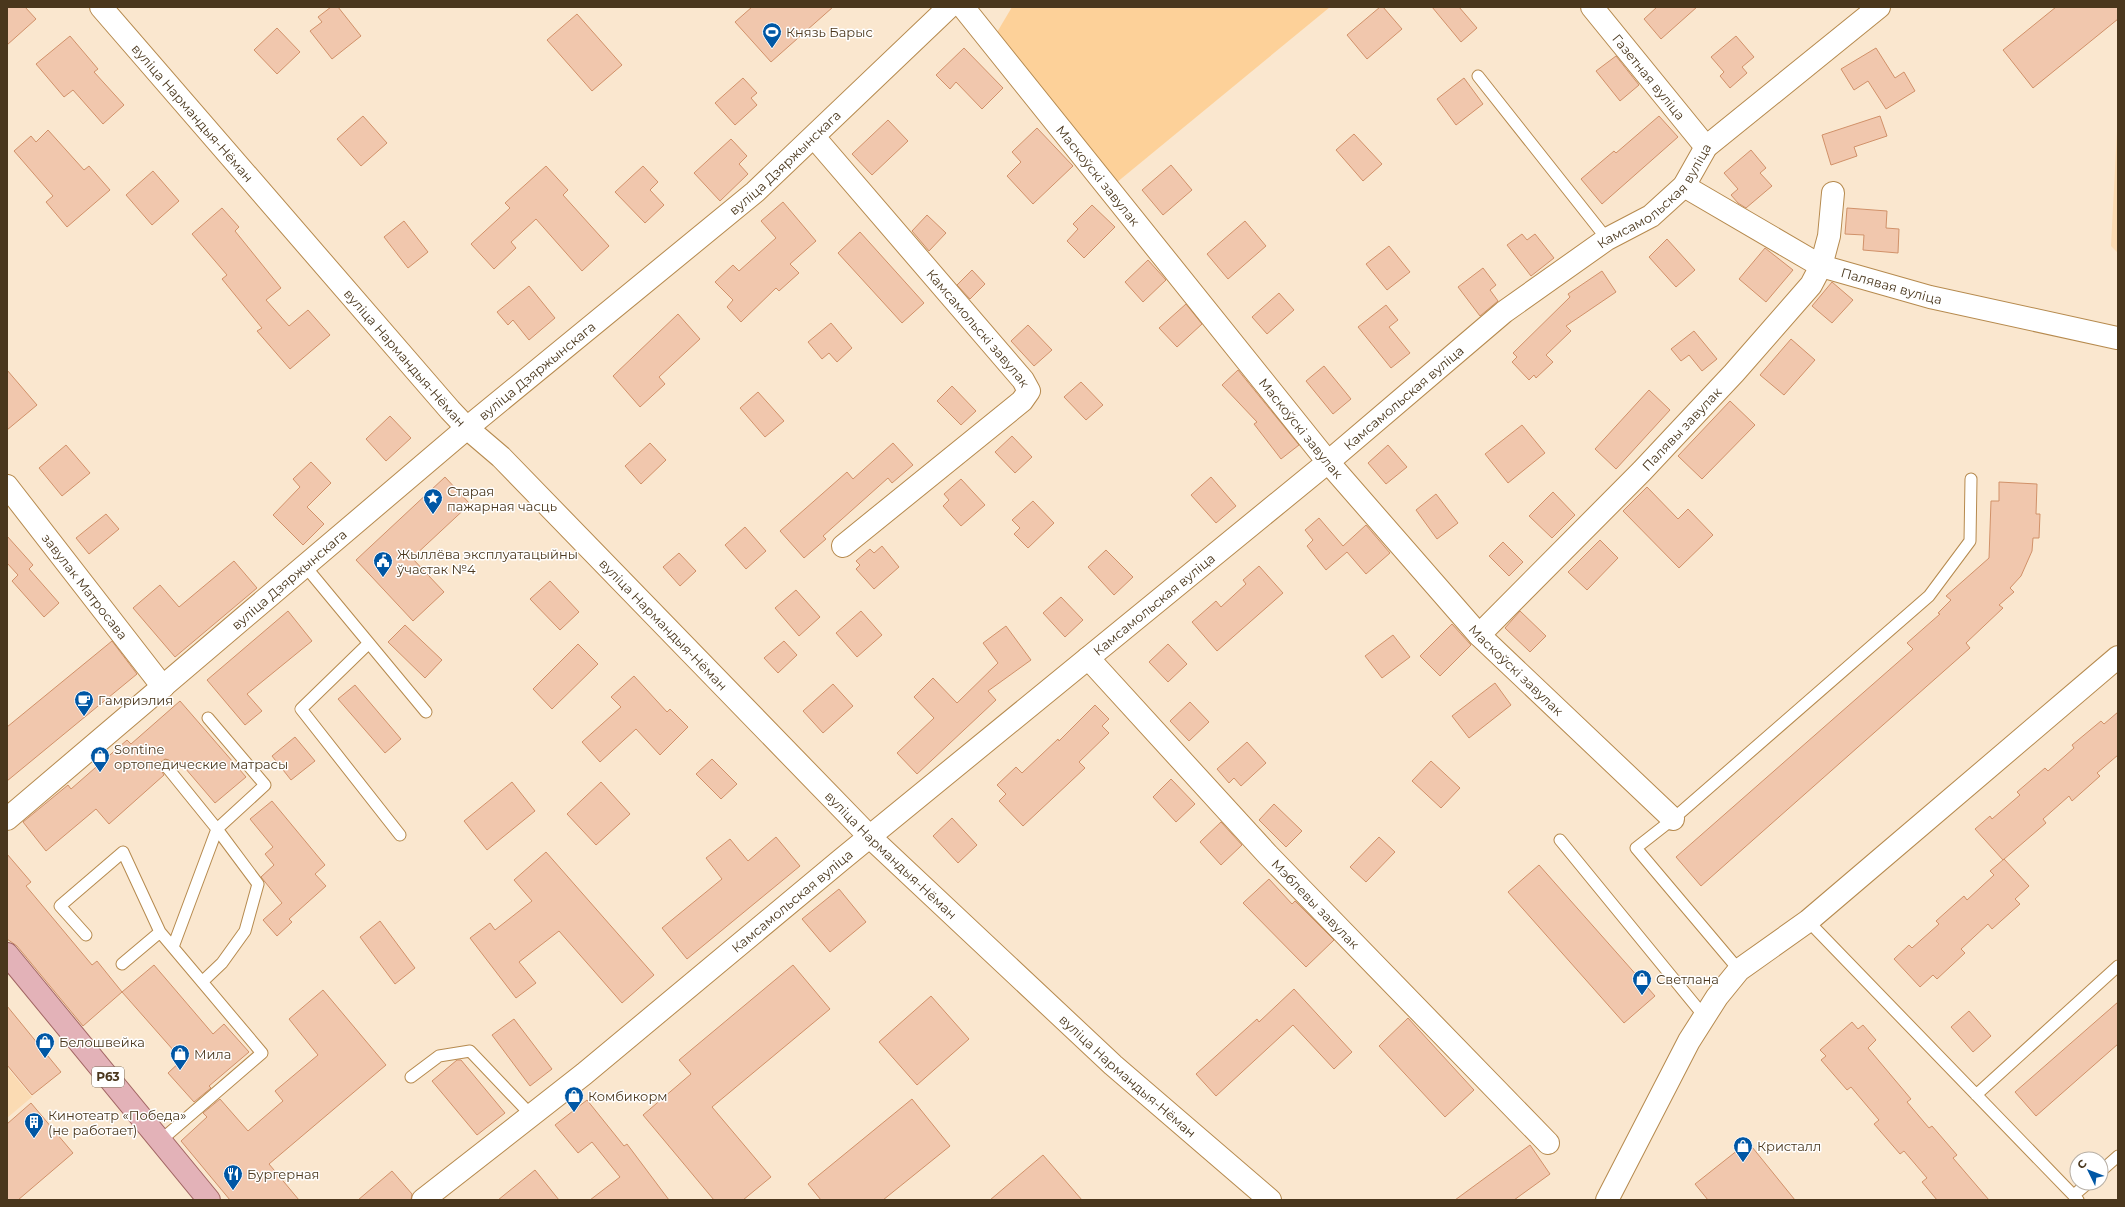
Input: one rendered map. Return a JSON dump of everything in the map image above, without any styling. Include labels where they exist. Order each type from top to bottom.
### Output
[{"type":"main road","name":"Р63","points":[[7,954],[209,1200]]},
{"type":"street","name":"вуліца Нармандыя-Нёман","points":[[101,7],[467,428],[502,457],[870,837],[1113,1065],[1270,1200]]},
{"type":"street","name":"вуліца Дзяржынскага","points":[[7,819],[467,428],[755,192],[949,7]]},
{"type":"street","name":"Маскоўскі завулак","points":[[963,7],[1328,462],[1479,635],[1673,819]]},
{"type":"street","name":"Газетная вуліца","points":[[1592,7],[1706,147]]},
{"type":"street","name":"Камсамольская вуліца","points":[[423,1200],[584,1074],[870,837],[1328,462],[1504,312],[1607,239],[1651,216],[1684,186],[1706,147],[1879,7]]},
{"type":"street","name":"Камсамольскі завулак","points":[[814,137],[1023,380],[1029,391],[1022,401],[843,546]]},
{"type":"street","name":"Палявая вуліца","points":[[1684,186],[1821,266],[1930,297],[2117,338]]},
{"type":"street","name":"Палявы завулак","points":[[1479,635],[1642,471],[1734,373],[1811,285],[1821,266],[1829,236],[1833,193]]},
{"type":"street","name":"завулак Матросава","points":[[7,486],[163,687]]},
{"type":"street","points":[[1607,1200],[1689,1041],[1704,1016],[1739,970],[1808,921],[2118,656]]},
{"type":"street","name":"Мэблевы завулак","points":[[1088,658],[1268,855],[1548,1144]]},
{"type":"lane","points":[[1478,76],[1607,239]]},
{"type":"lane","points":[[1739,970],[1636,848],[1673,819],[1929,596],[1970,541],[1971,479]]},
{"type":"lane","points":[[305,566],[426,712]]},
{"type":"lane","points":[[369,643],[301,709],[400,834]]},
{"type":"lane","points":[[173,947],[217,829],[265,784],[208,718]]},
{"type":"lane","points":[[166,766],[217,829],[258,884],[245,931],[222,963],[202,982]]},
{"type":"lane","points":[[1560,840],[1704,1016]]},
{"type":"lane","points":[[86,935],[60,906],[123,852],[160,932],[262,1053],[160,1141]]},
{"type":"lane","points":[[1808,921],[2076,1198]]},
{"type":"lane","points":[[122,964],[160,932]]},
{"type":"lane","points":[[1976,1095],[2118,966]]},
{"type":"lane","points":[[411,1077],[439,1056],[470,1051],[531,1115]]},
{"type":"lane","points":[[2109,1164],[2118,1156]]},
{"type":"shaded area","points":[[1012,7],[1330,7],[1116,183],[996,34]]},
{"type":"shaded area","points":[[2118,112],[2118,253],[2111,246]]},
{"type":"shaded area","points":[[7,1067],[32,1097],[7,1118]]},
{"type":"building","points":[[7,7],[25,7],[36,19],[7,45]]},
{"type":"building","points":[[331,7],[338,7],[361,36],[332,59],[310,31],[322,22],[318,17]]},
{"type":"building","points":[[752,7],[833,7],[771,62],[735,22]]},
{"type":"building","points":[[1380,7],[1383,7],[1402,29],[1367,59],[1347,35]]},
{"type":"building","points":[[1432,7],[1459,7],[1477,28],[1461,42]]},
{"type":"building","points":[[1657,7],[1697,7],[1661,39],[1644,19]]},
{"type":"building","points":[[2056,7],[2118,7],[2118,19],[2033,88],[2003,50]]},
{"type":"building","points":[[577,14],[622,65],[592,91],[547,40]]},
{"type":"building","points":[[277,28],[300,52],[277,74],[254,50]]},
{"type":"building","points":[[70,36],[98,69],[94,72],[124,105],[103,124],[73,90],[64,97],[36,64]]},
{"type":"building","points":[[1736,36],[1754,57],[1742,67],[1747,73],[1730,88],[1720,76],[1724,72],[1711,57]]},
{"type":"building","points":[[964,48],[1003,88],[982,109],[956,82],[950,89],[936,75]]},
{"type":"building","points":[[1876,48],[1895,78],[1904,72],[1915,91],[1886,109],[1868,81],[1854,90],[1841,69]]},
{"type":"building","points":[[1616,56],[1639,85],[1620,101],[1596,71]]},
{"type":"building","points":[[743,78],[757,93],[751,98],[757,105],[735,125],[715,103]]},
{"type":"building","points":[[1464,78],[1483,104],[1456,125],[1437,99]]},
{"type":"building","points":[[363,116],[387,143],[361,166],[337,139]]},
{"type":"building","points":[[1659,116],[1678,137],[1602,204],[1581,179],[1614,151],[1616,153]]},
{"type":"building","points":[[1880,116],[1887,136],[1854,147],[1857,156],[1831,165],[1822,135]]},
{"type":"building","points":[[888,120],[908,141],[872,175],[852,154]]},
{"type":"building","points":[[1037,128],[1073,166],[1033,204],[1007,176],[1021,162],[1012,152]]},
{"type":"building","points":[[48,130],[84,170],[89,166],[110,190],[67,227],[46,202],[53,196],[14,151],[31,136],[36,142]]},
{"type":"building","points":[[1354,134],[1382,164],[1363,181],[1336,150]]},
{"type":"building","points":[[731,139],[747,156],[739,164],[748,174],[720,201],[694,173]]},
{"type":"building","points":[[1751,150],[1766,168],[1760,173],[1772,186],[1746,208],[1738,203],[1731,195],[1738,189],[1724,173]]},
{"type":"building","points":[[1171,165],[1192,190],[1163,215],[1142,190]]},
{"type":"building","points":[[546,166],[568,190],[563,195],[609,246],[582,271],[536,219],[511,242],[516,248],[494,269],[471,244],[510,208],[505,203]]},
{"type":"building","points":[[643,166],[658,182],[650,190],[664,205],[645,223],[615,192]]},
{"type":"building","points":[[153,171],[179,201],[152,225],[126,195]]},
{"type":"building","points":[[783,202],[816,241],[790,264],[799,273],[779,291],[776,288],[741,322],[727,307],[733,300],[715,282],[733,265],[739,271],[776,238],[761,221]]},
{"type":"building","points":[[1092,205],[1115,227],[1084,258],[1067,241],[1078,229],[1073,224]]},
{"type":"building","points":[[222,208],[239,227],[235,231],[281,288],[266,300],[289,326],[308,310],[330,335],[290,369],[257,331],[262,328],[222,279],[227,275],[192,234]]},
{"type":"building","points":[[1847,208],[1887,211],[1886,228],[1899,229],[1898,253],[1863,250],[1864,235],[1845,234]]},
{"type":"building","points":[[927,215],[946,233],[929,251],[912,231]]},
{"type":"building","points":[[404,221],[428,252],[408,268],[384,237]]},
{"type":"building","points":[[1245,221],[1266,246],[1228,279],[1207,254]]},
{"type":"building","points":[[860,232],[924,303],[902,323],[838,253]]},
{"type":"building","points":[[1522,234],[1527,240],[1535,234],[1554,258],[1531,276],[1507,245]]},
{"type":"building","points":[[1667,239],[1695,270],[1676,287],[1649,257]]},
{"type":"building","points":[[1389,246],[1410,272],[1387,290],[1366,264]]},
{"type":"building","points":[[1765,248],[1793,270],[1766,302],[1739,279]]},
{"type":"building","points":[[1148,260],[1166,280],[1143,302],[1125,282]]},
{"type":"building","points":[[1483,268],[1496,285],[1490,290],[1498,301],[1480,316],[1458,287]]},
{"type":"building","points":[[972,270],[985,284],[970,299],[957,285]]},
{"type":"building","points":[[1602,271],[1616,292],[1566,326],[1571,331],[1546,355],[1553,362],[1536,378],[1534,375],[1529,380],[1512,362],[1517,357],[1513,353],[1570,297],[1568,294]]},
{"type":"building","points":[[1832,282],[1853,300],[1832,323],[1812,306]]},
{"type":"building","points":[[529,286],[555,318],[529,340],[513,320],[508,325],[497,312]]},
{"type":"building","points":[[1279,293],[1294,310],[1267,334],[1252,317]]},
{"type":"building","points":[[1186,304],[1202,324],[1177,347],[1159,328]]},
{"type":"building","points":[[1386,305],[1398,320],[1389,327],[1410,353],[1391,368],[1358,327]]},
{"type":"building","points":[[678,314],[700,339],[659,377],[665,384],[640,407],[613,376]]},
{"type":"building","points":[[831,323],[852,348],[837,362],[829,353],[822,359],[808,342]]},
{"type":"building","points":[[1028,325],[1052,350],[1034,366],[1011,341]]},
{"type":"building","points":[[1694,331],[1717,359],[1702,371],[1689,355],[1681,361],[1671,349]]},
{"type":"building","points":[[1791,339],[1815,360],[1784,395],[1760,375]]},
{"type":"building","points":[[1324,366],[1351,399],[1333,414],[1306,381]]},
{"type":"building","points":[[7,370],[37,405],[7,430]]},
{"type":"building","points":[[1238,370],[1299,445],[1281,459],[1254,424],[1257,422],[1222,385]]},
{"type":"building","points":[[1081,382],[1103,405],[1086,420],[1064,397]]},
{"type":"building","points":[[952,386],[976,411],[961,425],[937,401]]},
{"type":"building","points":[[1649,390],[1670,410],[1616,469],[1595,449]]},
{"type":"building","points":[[758,392],[784,421],[765,437],[740,408]]},
{"type":"building","points":[[1730,401],[1755,425],[1702,479],[1678,456]]},
{"type":"building","points":[[390,416],[411,438],[386,461],[366,439]]},
{"type":"building","points":[[1522,425],[1545,453],[1508,483],[1485,454]]},
{"type":"building","points":[[1012,436],[1032,457],[1015,473],[995,452]]},
{"type":"building","points":[[650,443],[666,460],[641,484],[625,466]]},
{"type":"building","points":[[893,443],[913,465],[892,483],[888,478],[823,536],[826,539],[804,558],[780,531],[847,472],[853,479]]},
{"type":"building","points":[[66,445],[90,473],[62,496],[39,468]]},
{"type":"building","points":[[1388,445],[1407,467],[1386,484],[1368,463]]},
{"type":"building","points":[[311,462],[331,483],[307,507],[324,524],[303,545],[273,515],[300,487],[293,479]]},
{"type":"building","points":[[445,477],[470,504],[412,558],[444,592],[413,621],[356,560]]},
{"type":"building","points":[[1211,477],[1236,506],[1216,523],[1191,495]]},
{"type":"building","points":[[961,479],[985,505],[961,526],[943,506],[949,500],[944,494]]},
{"type":"building","points":[[1999,482],[2037,484],[2036,514],[2040,514],[2039,538],[2033,538],[2032,551],[2021,576],[2010,588],[2014,592],[1999,605],[2003,608],[1966,643],[1970,648],[1701,886],[1676,857],[1913,649],[1907,643],[1940,614],[1938,613],[1951,600],[1946,596],[1989,558],[1991,501],[1999,501]]},
{"type":"building","points":[[1647,487],[1678,519],[1688,509],[1713,535],[1679,568],[1623,511]]},
{"type":"building","points":[[1553,492],[1575,515],[1552,538],[1529,516]]},
{"type":"building","points":[[1436,494],[1458,523],[1437,539],[1416,510]]},
{"type":"building","points":[[1033,501],[1054,523],[1028,548],[1014,534],[1020,528],[1012,520]]},
{"type":"building","points":[[106,514],[119,529],[89,554],[76,538]]},
{"type":"building","points":[[1319,518],[1343,546],[1366,525],[1390,553],[1366,574],[1347,552],[1326,570],[1307,546],[1313,540],[1305,530]]},
{"type":"building","points":[[745,527],[766,551],[746,569],[725,545]]},
{"type":"building","points":[[7,536],[33,565],[29,569],[59,603],[44,617],[12,581],[18,575],[7,563]]},
{"type":"building","points":[[1600,540],[1618,558],[1587,590],[1568,572]]},
{"type":"building","points":[[1503,542],[1523,562],[1509,576],[1489,556]]},
{"type":"building","points":[[882,546],[899,567],[874,589],[856,569],[860,565],[856,561],[870,549],[874,553]]},
{"type":"building","points":[[1106,550],[1133,577],[1114,595],[1088,567]]},
{"type":"building","points":[[679,553],[696,571],[680,586],[663,567]]},
{"type":"building","points":[[234,561],[257,588],[175,657],[133,608],[160,585],[179,607]]},
{"type":"building","points":[[1259,566],[1283,593],[1217,651],[1192,622],[1216,601],[1221,607],[1246,584],[1243,580]]},
{"type":"building","points":[[550,581],[579,612],[560,630],[530,599]]},
{"type":"building","points":[[796,590],[820,617],[799,636],[775,608]]},
{"type":"building","points":[[1061,597],[1083,620],[1065,637],[1043,613]]},
{"type":"building","points":[[288,611],[312,641],[247,694],[262,711],[245,725],[207,680]]},
{"type":"building","points":[[861,611],[882,635],[857,657],[836,633]]},
{"type":"building","points":[[1520,611],[1546,636],[1530,652],[1505,628]]},
{"type":"building","points":[[1452,624],[1471,645],[1440,676],[1420,656]]},
{"type":"building","points":[[405,625],[442,660],[425,678],[388,642]]},
{"type":"building","points":[[1006,626],[1031,660],[988,691],[996,700],[917,774],[897,753],[934,718],[914,697],[933,678],[957,703],[998,663],[983,643]]},
{"type":"building","points":[[1393,635],[1410,657],[1382,678],[1365,656]]},
{"type":"building","points":[[112,641],[137,674],[7,781],[7,727]]},
{"type":"building","points":[[784,641],[797,655],[778,673],[764,658]]},
{"type":"building","points":[[578,644],[598,664],[552,709],[533,689]]},
{"type":"building","points":[[1168,644],[1187,664],[1168,682],[1149,662]]},
{"type":"building","points":[[634,676],[667,712],[670,709],[688,727],[660,755],[636,729],[600,762],[582,742],[621,707],[611,697]]},
{"type":"building","points":[[1495,683],[1511,705],[1469,738],[1452,716]]},
{"type":"building","points":[[833,684],[853,706],[823,733],[803,711]]},
{"type":"building","points":[[355,685],[401,739],[385,753],[338,699]]},
{"type":"building","points":[[180,701],[246,777],[215,803],[179,761],[174,765],[169,760],[165,759],[160,763],[159,767],[164,775],[109,824],[96,809],[46,851],[23,822],[68,785],[71,789],[127,740],[131,744]]},
{"type":"building","points":[[1190,702],[1209,722],[1189,741],[1170,721]]},
{"type":"building","points":[[1095,705],[1109,719],[1102,726],[1109,733],[1079,762],[1085,768],[1023,826],[999,801],[1006,794],[997,785],[1016,767],[1022,773],[1058,739],[1059,741]]},
{"type":"building","points":[[2118,712],[2118,755],[2097,773],[2100,776],[2072,801],[2069,796],[2043,819],[2046,823],[2003,860],[1975,829],[1990,816],[1992,819],[2020,795],[2017,792],[2045,768],[2048,771],[2074,748],[2072,745],[2101,721],[2104,724]]},
{"type":"building","points":[[295,737],[315,761],[291,780],[272,756]]},
{"type":"building","points":[[1247,742],[1266,763],[1241,786],[1234,778],[1229,783],[1217,769]]},
{"type":"building","points":[[712,759],[737,784],[721,799],[696,774]]},
{"type":"building","points":[[1431,761],[1460,788],[1441,808],[1412,781]]},
{"type":"building","points":[[1171,779],[1195,804],[1176,822],[1153,797]]},
{"type":"building","points":[[512,782],[535,811],[487,850],[464,821]]},
{"type":"building","points":[[601,782],[630,814],[596,845],[567,814]]},
{"type":"building","points":[[272,801],[325,865],[315,874],[326,886],[289,919],[292,922],[277,936],[263,920],[282,903],[261,877],[274,865],[265,854],[273,847],[250,819]]},
{"type":"building","points":[[1274,804],[1302,831],[1286,847],[1259,820]]},
{"type":"building","points":[[952,818],[977,845],[958,863],[933,836]]},
{"type":"building","points":[[1221,822],[1242,845],[1221,865],[1200,842]]},
{"type":"building","points":[[776,837],[800,866],[687,959],[662,928],[722,879],[706,858],[730,839],[748,861]]},
{"type":"building","points":[[1379,837],[1395,852],[1366,882],[1350,867]]},
{"type":"building","points":[[546,852],[654,975],[622,1003],[559,931],[519,962],[536,983],[516,998],[470,938],[490,923],[495,930],[532,901],[514,880]]},
{"type":"building","points":[[7,854],[31,882],[26,886],[92,965],[97,961],[122,992],[83,1026],[17,946],[7,939]]},
{"type":"building","points":[[2004,859],[2029,886],[2015,899],[2020,904],[1992,929],[1988,924],[1961,949],[1965,953],[1937,979],[1933,975],[1920,987],[1894,959],[1909,945],[1912,948],[1939,924],[1936,921],[1964,896],[1967,900],[1994,875],[1990,871]]},
{"type":"building","points":[[1539,865],[1655,996],[1624,1023],[1508,892]]},
{"type":"building","points":[[1269,879],[1292,904],[1295,901],[1334,940],[1306,967],[1243,903]]},
{"type":"building","points":[[839,889],[866,922],[830,952],[802,919]]},
{"type":"building","points":[[380,921],[415,968],[395,984],[360,937]]},
{"type":"building","points":[[154,965],[213,1034],[224,1024],[249,1052],[209,1086],[211,1088],[194,1102],[168,1073],[182,1060],[122,992]]},
{"type":"building","points":[[793,965],[830,1009],[712,1107],[771,1177],[743,1200],[714,1200],[643,1115],[691,1074],[679,1060]]},
{"type":"building","points":[[1294,989],[1352,1052],[1334,1069],[1293,1025],[1216,1096],[1196,1074],[1257,1019],[1259,1022]]},
{"type":"building","points":[[323,990],[386,1065],[269,1164],[299,1200],[230,1200],[181,1141],[207,1117],[203,1113],[220,1099],[248,1131],[283,1101],[275,1091],[318,1055],[289,1019]]},
{"type":"building","points":[[931,996],[969,1039],[917,1085],[879,1042]]},
{"type":"building","points":[[2118,1002],[2118,1044],[2036,1116],[2015,1092]]},
{"type":"building","points":[[7,1006],[61,1072],[32,1095],[7,1065]]},
{"type":"building","points":[[1969,1011],[1991,1036],[1973,1052],[1951,1027]]},
{"type":"building","points":[[1408,1018],[1474,1090],[1445,1117],[1379,1046]]},
{"type":"building","points":[[514,1019],[552,1069],[530,1086],[492,1035]]},
{"type":"building","points":[[1852,1022],[1858,1029],[1863,1025],[1876,1040],[1868,1048],[1911,1099],[1907,1102],[1929,1128],[1932,1126],[1957,1155],[1953,1158],[1989,1200],[1937,1200],[1922,1182],[1927,1178],[1904,1151],[1900,1154],[1874,1124],[1879,1120],[1851,1087],[1847,1090],[1821,1060],[1826,1056],[1820,1050]]},
{"type":"building","points":[[457,1060],[461,1060],[505,1113],[477,1135],[432,1081]]},
{"type":"building","points":[[912,1099],[950,1146],[883,1200],[821,1200],[808,1184]]},
{"type":"building","points":[[587,1100],[624,1146],[627,1144],[669,1200],[590,1200],[620,1177],[592,1142],[578,1153],[555,1125]]},
{"type":"building","name":"Кинотеатр «Победа» (не работает)","points":[[31,1103],[73,1153],[18,1200],[7,1200],[7,1124]]},
{"type":"building","name":"Кристалл","points":[[1748,1142],[1795,1200],[1708,1200],[1695,1184]]},
{"type":"building","points":[[1530,1145],[1550,1174],[1514,1200],[1455,1200]]},
{"type":"building","points":[[1043,1155],[1082,1200],[990,1200]]},
{"type":"building","points":[[535,1170],[559,1200],[498,1200]]},
{"type":"building","points":[[392,1171],[412,1194],[411,1200],[358,1200]]},
{"type":"place","name":"Князь Барыс","points":[[772,49]]},
{"type":"place","name":"Старая пажарная часць","points":[[433,515]]},
{"type":"place","name":"Жыллёва эксплуатацыйны ўчастак №4","points":[[383,578]]},
{"type":"place","name":"Гамриэлия","points":[[84,717]]},
{"type":"place","name":"Sontine ортопедические матрасы","points":[[100,773]]},
{"type":"place","name":"Светлана","points":[[1642,996]]},
{"type":"place","name":"Белошвейка","points":[[45,1059]]},
{"type":"place","name":"Мила","points":[[180,1071]]},
{"type":"place","name":"Комбикорм","points":[[574,1113]]},
{"type":"place","name":"Кинотеатр «Победа» (не работает)","points":[[34,1139]]},
{"type":"place","name":"Кристалл","points":[[1743,1163]]},
{"type":"place","name":"Бургерная","points":[[233,1191]]}]
